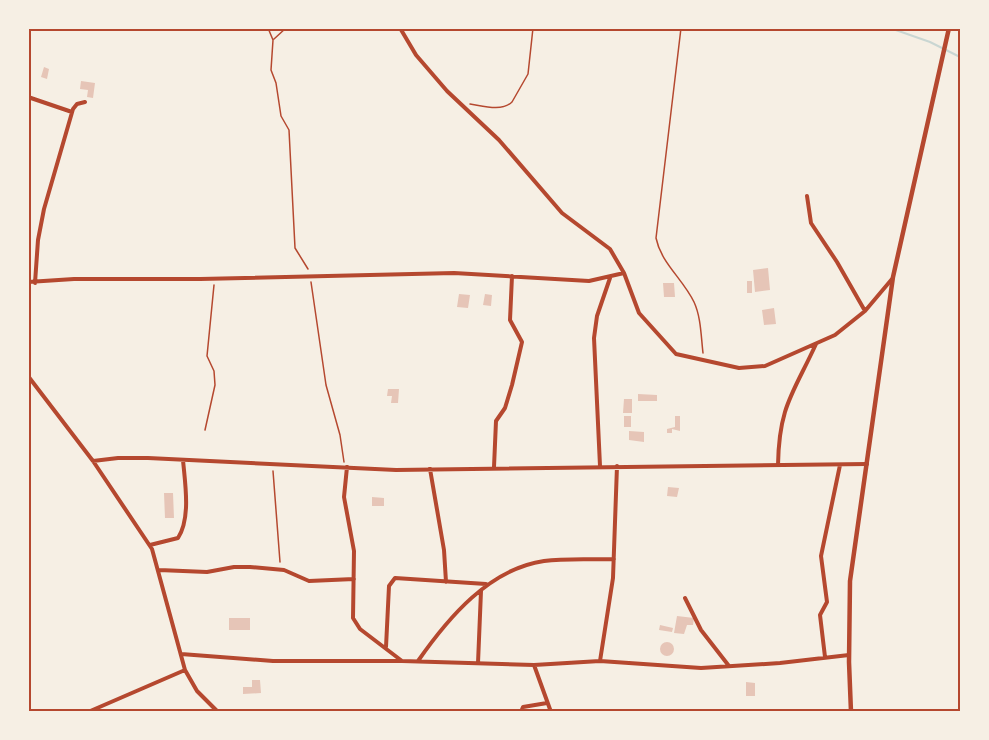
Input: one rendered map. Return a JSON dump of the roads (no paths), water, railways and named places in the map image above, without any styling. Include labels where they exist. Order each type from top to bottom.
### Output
[{"type":"street","points":[[400,28],[430,72],[527,170],[562,213],[610,249],[624,273],[639,313],[676,354],[739,368],[765,366],[834,335],[865,311],[893,277]]},
{"type":"street","points":[[851,711],[850,581],[893,277],[949,28]]},
{"type":"street","points":[[28,97],[72,112]]},
{"type":"street","points":[[35,283],[38,240],[44,209],[72,112],[77,104],[85,102]]},
{"type":"street","points":[[807,196],[811,223],[865,311]]},
{"type":"street","points":[[28,282],[74,279],[215,279],[454,273],[559,281],[610,278],[624,273]]},
{"type":"street","points":[[494,466],[496,422],[505,408],[522,342],[510,320],[512,276]]},
{"type":"street","points":[[600,466],[594,338],[597,316],[610,278]]},
{"type":"street","points":[[778,465],[779,436],[784,410],[817,344]]},
{"type":"street","points":[[28,376],[93,461],[150,545],[159,570],[185,670],[197,691],[218,711]]},
{"type":"street","points":[[93,461],[118,458],[430,469],[494,466],[867,464]]},
{"type":"street","points":[[150,545],[178,538],[182,531],[185,505],[183,460]]},
{"type":"street","points":[[825,658],[820,615],[827,602],[820,556],[840,465]]},
{"type":"street","points":[[600,661],[614,559],[617,466]]},
{"type":"street","points":[[346,467],[344,497],[354,551],[353,618],[356,625],[402,661]]},
{"type":"street","points":[[430,469],[444,550],[446,582]]},
{"type":"street","points":[[418,661],[435,636],[486,585],[523,566],[545,561],[614,559]]},
{"type":"street","points":[[159,570],[207,572],[234,567],[282,570],[309,582],[354,579]]},
{"type":"street","points":[[386,648],[391,581],[402,577],[486,585]]},
{"type":"street","points":[[478,663],[481,590]]},
{"type":"street","points":[[685,598],[701,630],[729,666]]},
{"type":"street","points":[[181,654],[273,661],[418,661],[534,665],[600,661],[701,668],[849,655]]},
{"type":"street","points":[[534,665],[551,711]]},
{"type":"street","points":[[88,711],[185,670]]},
{"type":"street","points":[[521,711],[523,707],[547,703]]},
{"type":"waterway","points":[[890,28],[930,42],[960,57]]}]
